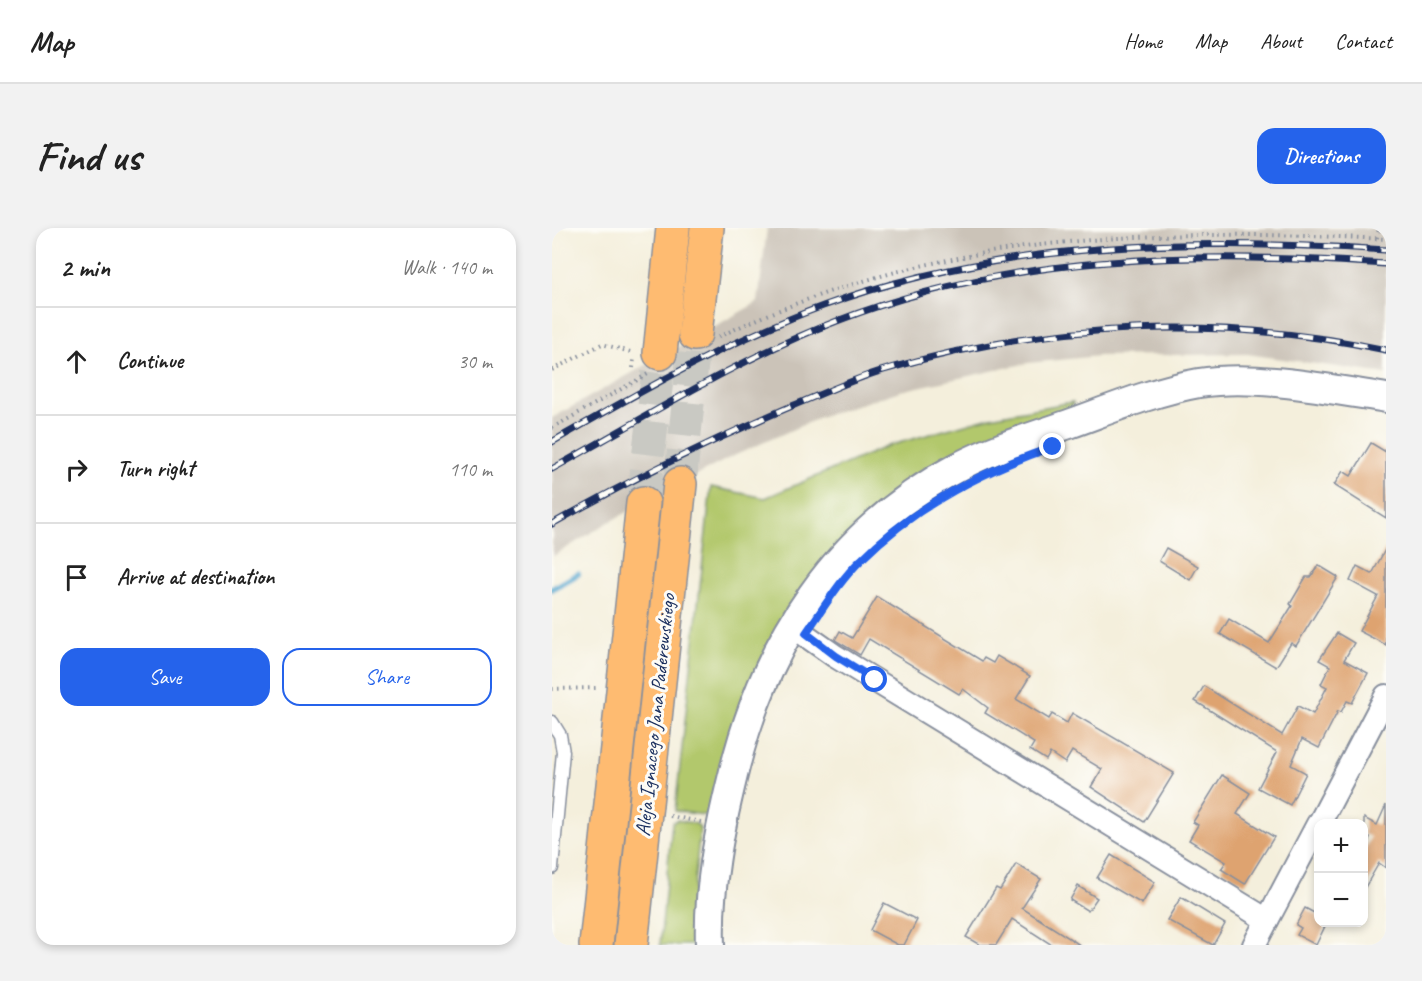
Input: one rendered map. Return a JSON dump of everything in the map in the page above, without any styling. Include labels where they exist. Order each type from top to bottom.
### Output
[{"type":"main road","points":[[648,359],[673,228]]},
{"type":"main road","points":[[702,338],[706,228]]},
{"type":"main road","name":"Aleja Ignacego Jana Paderewskiego","points":[[630,945],[680,484]]},
{"type":"main road","name":"Aleja Ignacego Jana Paderewskiego","points":[[596,945],[643,503]]},
{"type":"street","points":[[710,945],[712,869],[735,765],[763,680],[791,625],[821,581],[849,548],[888,513],[960,466],[1011,444],[1140,398],[1201,383],[1246,381],[1315,387],[1386,398]]},
{"type":"street","points":[[791,625],[845,662],[1267,920]]},
{"type":"street","points":[[1322,819],[1386,696]]},
{"type":"street","points":[[1254,945],[1314,833]]},
{"type":"lane","points":[[552,722],[560,735],[563,752],[552,868]]},
{"type":"path","points":[[1377,238],[1379,228]]},
{"type":"path","points":[[702,338],[864,280],[925,263],[1018,245],[1082,238],[1154,235],[1386,238]]},
{"type":"path","points":[[552,370],[602,344],[648,359]]},
{"type":"path","points":[[552,428],[648,359]]},
{"type":"path","points":[[552,689],[597,688]]},
{"type":"path","points":[[666,815],[710,824]]},
{"type":"shaded area","points":[[767,228],[1386,228],[1386,374],[1247,354],[1099,356],[1028,363],[900,391],[823,416],[729,458],[607,523],[552,557],[552,418],[758,302]]},
{"type":"green space","points":[[1073,402],[1072,407],[1065,412],[854,528],[711,816],[675,811],[711,487],[765,498],[888,446],[990,417]]},
{"type":"green space","points":[[677,820],[697,824],[700,829],[691,915],[698,915],[698,945],[660,945],[672,823]]},
{"type":"building","points":[[1371,443],[1386,452],[1386,518],[1334,485],[1343,471],[1351,476]]},
{"type":"building","points":[[1166,548],[1198,566],[1190,580],[1159,561]]},
{"type":"building","points":[[1386,548],[1386,645],[1359,631],[1378,596],[1350,581],[1357,566],[1372,574]]},
{"type":"building","points":[[1318,565],[1338,577],[1296,646],[1291,643],[1276,667],[1220,634],[1229,619],[1269,643],[1292,606],[1290,604],[1306,577],[1311,577]]},
{"type":"building","points":[[877,597],[982,661],[984,658],[993,663],[997,656],[1030,676],[1016,699],[1049,719],[1052,714],[1067,723],[1072,713],[1174,773],[1144,822],[1091,787],[1102,769],[1072,751],[1065,763],[1050,753],[1046,760],[1030,750],[1034,743],[985,713],[988,708],[963,689],[959,694],[869,639],[860,655],[835,640],[840,631],[852,638]]},
{"type":"building","points":[[1337,633],[1354,643],[1344,660],[1368,673],[1352,703],[1347,701],[1341,712],[1338,711],[1319,748],[1302,739],[1291,765],[1306,773],[1290,805],[1258,788],[1277,752],[1195,701],[1204,686],[1282,735],[1298,706],[1313,714],[1327,687],[1321,684],[1330,666],[1319,660]]},
{"type":"building","points":[[1222,775],[1250,793],[1237,814],[1274,837],[1245,884],[1221,869],[1226,862],[1189,840],[1198,825],[1193,822]]},
{"type":"building","points":[[1386,805],[1386,868],[1379,863],[1368,882],[1370,837],[1368,836],[1368,820],[1377,825]]},
{"type":"building","points":[[1111,855],[1155,882],[1142,904],[1097,878]]},
{"type":"building","points":[[1016,864],[1041,879],[1022,908],[1080,945],[1052,945],[1012,919],[996,945],[980,945],[966,937],[996,888],[1000,890]]},
{"type":"building","points":[[1078,886],[1097,898],[1088,911],[1070,900]]},
{"type":"building","points":[[1181,897],[1225,924],[1213,945],[1167,920]]},
{"type":"building","points":[[884,903],[917,920],[904,945],[898,945],[870,930]]},
{"type":"building","points":[[1305,908],[1314,913],[1314,927],[1325,927],[1316,945],[1297,935],[1301,928],[1296,925]]},
{"type":"waterway","points":[[552,589],[578,574]]},
{"type":"tunnel","points":[[680,484],[695,334]]},
{"type":"tunnel","points":[[643,503],[660,353]]},
{"type":"railway","points":[[552,442],[684,368],[787,320],[891,284],[960,268],[1030,256],[1172,245],[1244,244],[1386,250]]},
{"type":"railway","points":[[552,469],[763,353],[837,321],[903,298],[970,282],[1039,270],[1108,262],[1177,258],[1247,258],[1386,264]]},
{"type":"railway","points":[[552,524],[670,462],[761,419],[861,378],[945,354],[1071,333],[1198,328],[1324,339],[1386,350]]},
{"type":"route","points":[[875,680],[836,656],[806,633],[834,593],[860,561],[898,527],[925,508],[966,482],[1016,459],[1053,447]]}]
